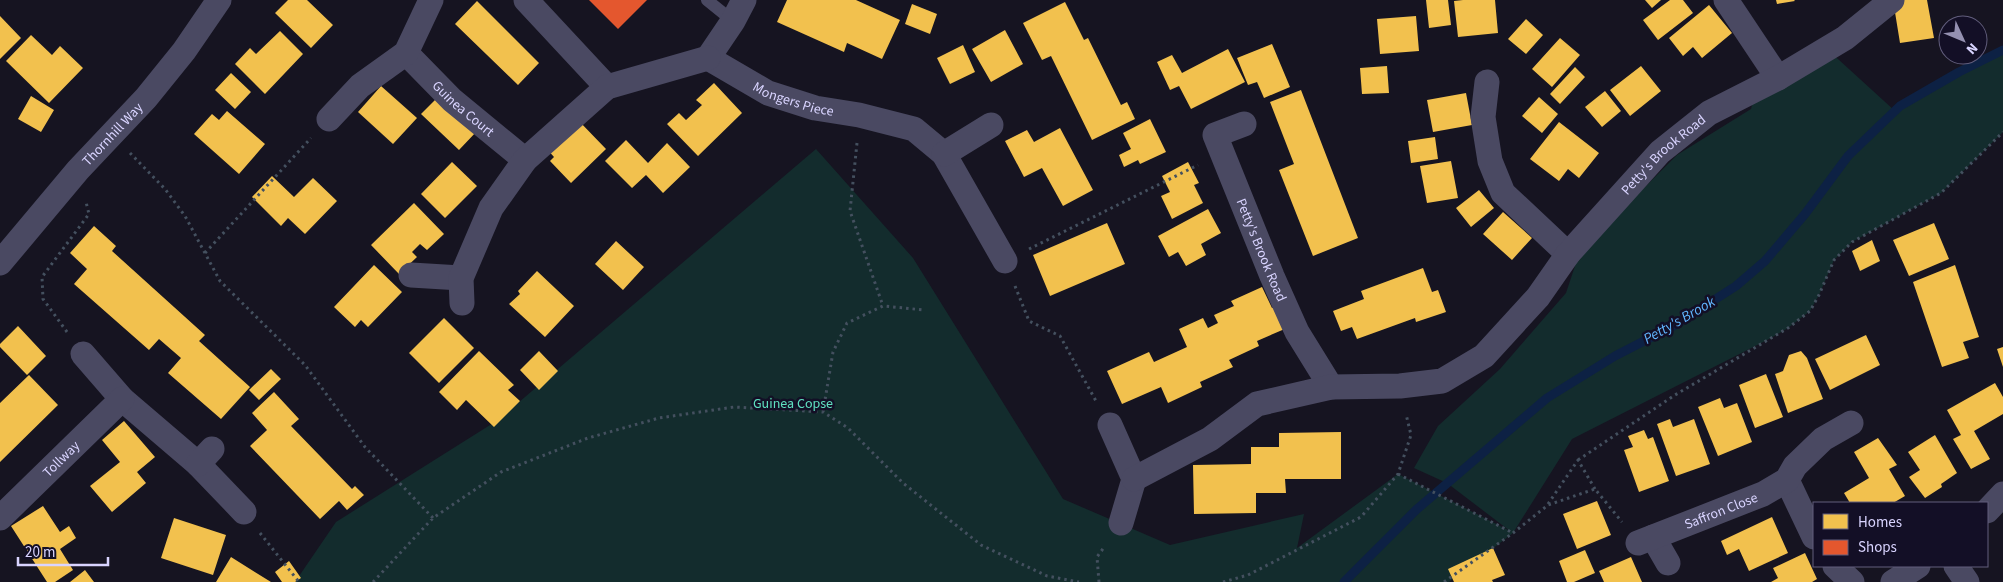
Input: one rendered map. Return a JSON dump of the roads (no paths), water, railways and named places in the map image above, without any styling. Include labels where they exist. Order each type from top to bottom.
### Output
[{"type":"street","name":"Thornhill Way","points":[[0,263],[78,170],[146,98],[184,52],[219,0]]},
{"type":"street","points":[[329,119],[360,86],[406,53],[431,0]]},
{"type":"street","points":[[526,0],[608,87]]},
{"type":"street","points":[[1726,0],[1778,78]]},
{"type":"street","name":"Petty's Brook Road","points":[[1134,479],[1210,439],[1257,404],[1331,388],[1400,386],[1442,381],[1484,356],[1538,297],[1568,254],[1660,152],[1709,113],[1778,78],[1846,38],[1892,0]]},
{"type":"street","points":[[462,303],[461,278],[491,208],[525,160],[608,87],[708,58],[738,10]]},
{"type":"street","name":"Guinea Court","points":[[406,53],[452,100],[525,160]]},
{"type":"street","name":"Mongers Piece","points":[[708,58],[768,93],[815,108],[859,114],[914,129],[944,154],[1005,261]]},
{"type":"street","points":[[1487,82],[1483,117],[1490,161],[1503,193],[1568,254]]},
{"type":"street","name":"Petty's Brook Road","points":[[1244,124],[1215,136],[1297,332],[1331,388]]},
{"type":"street","points":[[944,154],[991,125]]},
{"type":"street","points":[[411,275],[461,278]]},
{"type":"street","points":[[83,354],[122,399],[205,456],[244,512]]},
{"type":"street","name":"Tollway","points":[[0,518],[122,399]]},
{"type":"street","name":"Saffron Close","points":[[1668,563],[1646,540],[1763,494],[1786,480],[1795,466],[1823,439],[1850,422]]},
{"type":"street","points":[[1110,425],[1134,479],[1121,523]]},
{"type":"street","points":[[1786,480],[1813,535]]},
{"type":"street","points":[[1988,510],[2003,494]]},
{"type":"street","points":[[1836,567],[1852,582]]},
{"type":"street","points":[[1893,582],[1916,567]]},
{"type":"street","points":[[1957,567],[1967,582]]},
{"type":"lane","points":[[707,0],[738,10]]},
{"type":"waterway","name":"Petty's Brook","points":[[1344,582],[1416,510],[1547,398],[1615,356],[1675,325],[1736,286],[1765,261],[1805,214],[1848,156],[1900,106],[1959,72],[2003,50]]},
{"type":"park label","name":"Guinea Copse","points":[[793,403]]}]
